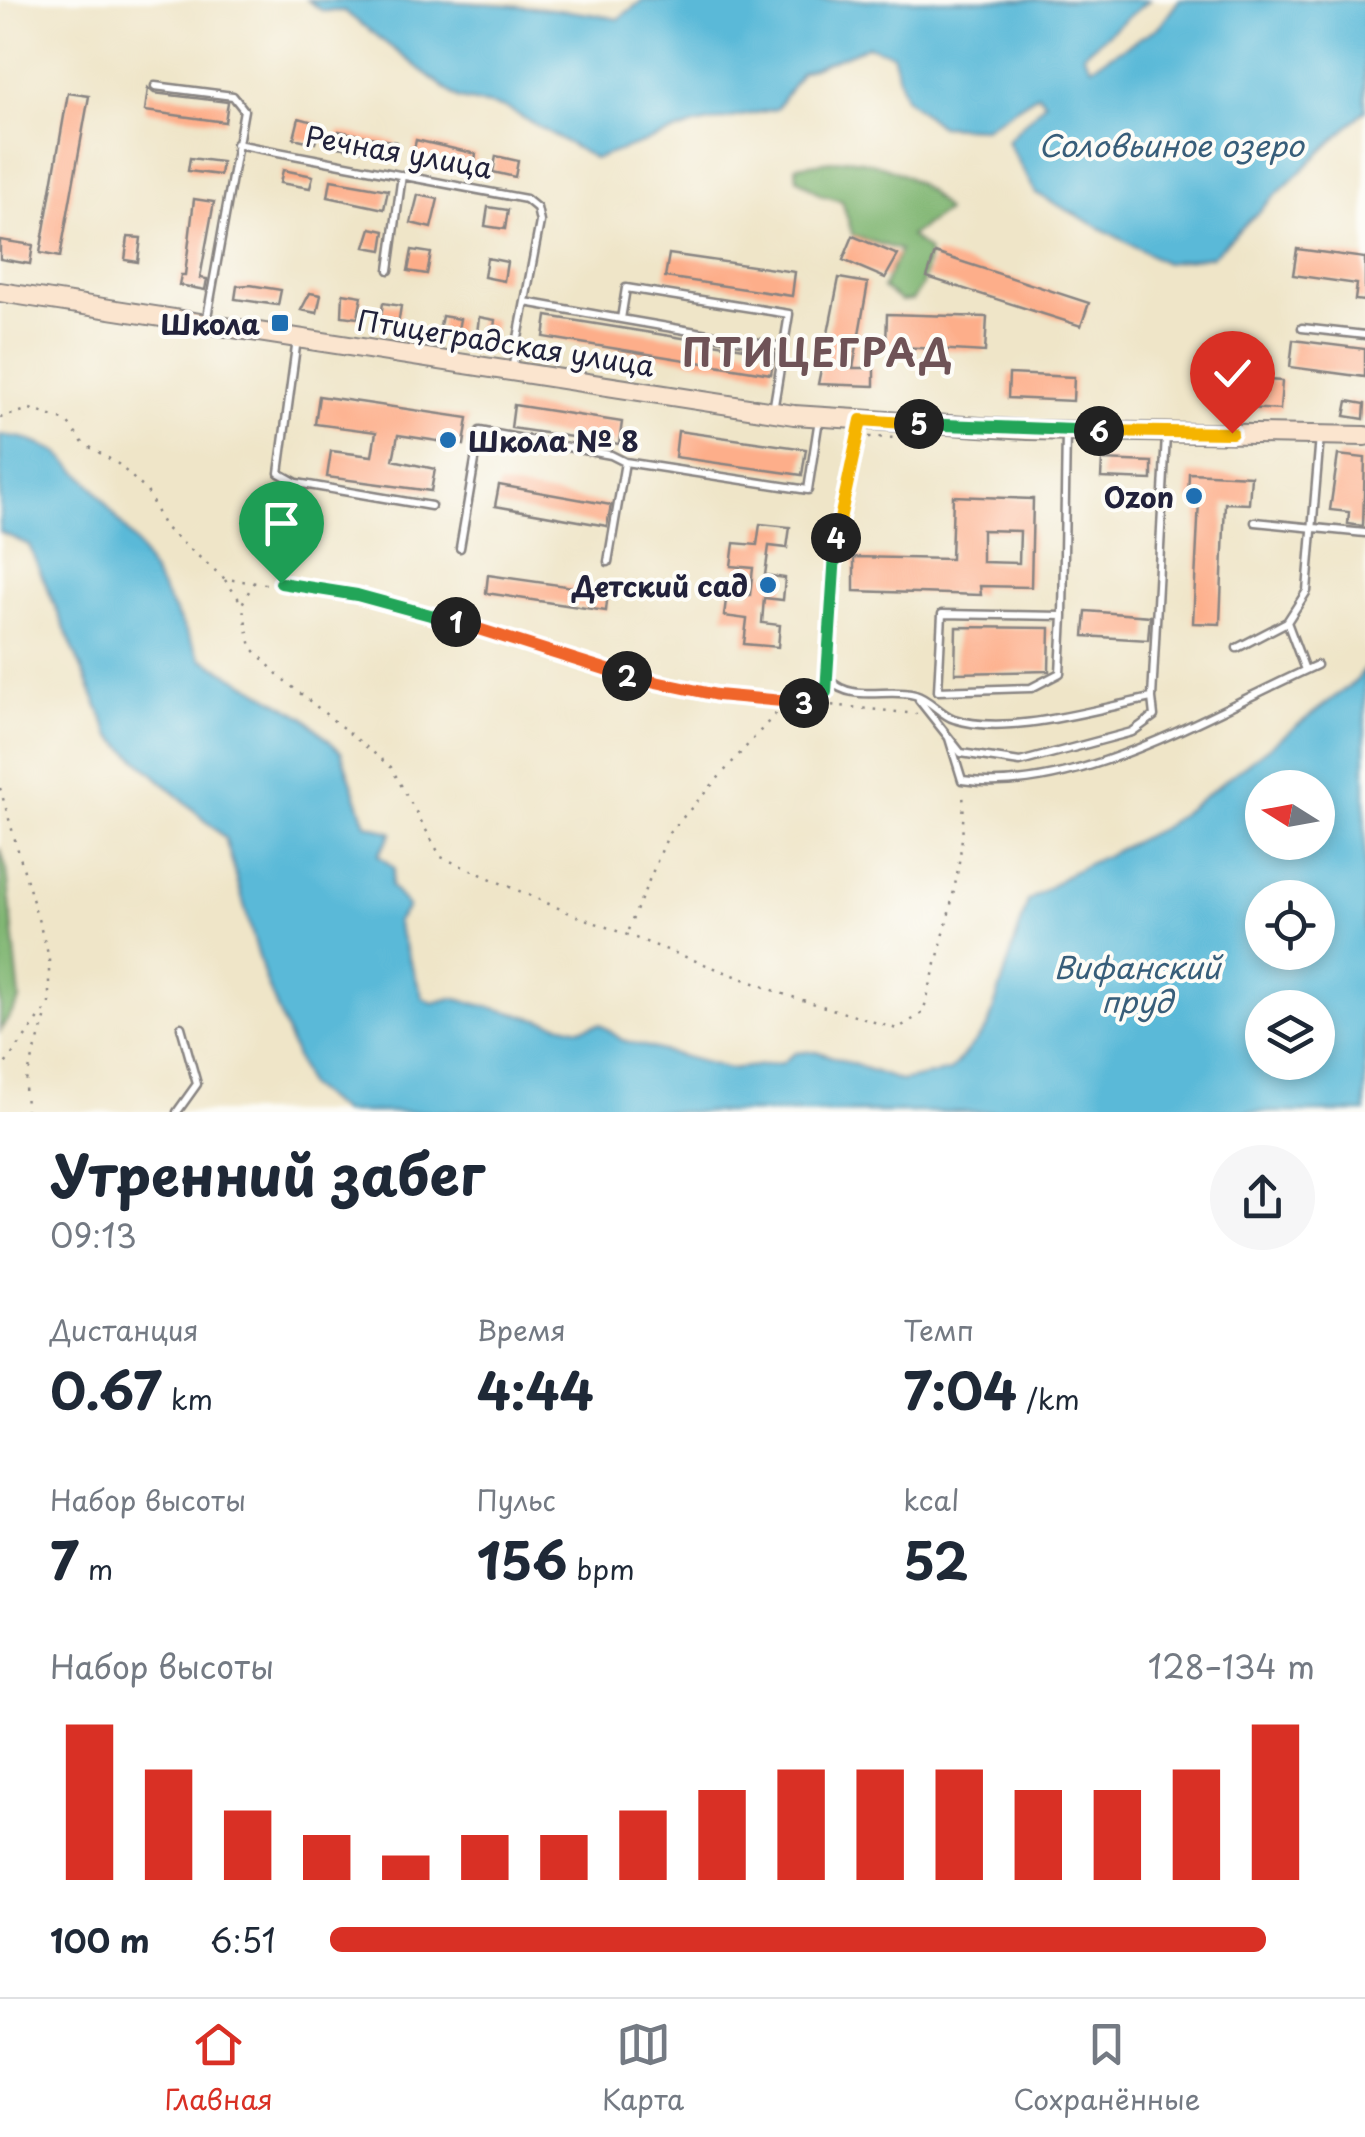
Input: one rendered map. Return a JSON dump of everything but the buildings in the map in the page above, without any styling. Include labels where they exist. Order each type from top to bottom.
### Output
[{"type":"street","name":"Птицеградская улица","points":[[0,292],[819,418],[1066,430],[1365,436]]},
{"type":"lane","points":[[154,86],[233,96],[244,110],[206,324]]},
{"type":"lane","name":"Речная улица","points":[[236,144],[526,199],[537,208],[540,222],[525,302]]},
{"type":"lane","points":[[389,270],[402,175]]},
{"type":"lane","points":[[620,319],[626,288],[789,314],[773,412]]},
{"type":"lane","points":[[512,371],[525,302],[784,347]]},
{"type":"lane","points":[[1302,328],[1365,336]]},
{"type":"lane","points":[[297,338],[279,473],[297,483],[431,506]]},
{"type":"lane","points":[[460,548],[480,432],[611,455],[625,462],[808,490],[819,418]]},
{"type":"lane","points":[[861,420],[837,528],[828,679],[838,688],[874,696],[916,695],[953,719],[991,723],[1038,720],[1152,698]]},
{"type":"lane","points":[[1063,616],[942,614],[938,691],[1031,688],[1060,673],[1063,616],[1066,430]]},
{"type":"lane","points":[[916,695],[961,753],[1020,762],[1132,732],[1154,716],[1166,432]]},
{"type":"lane","points":[[1236,648],[1287,622],[1307,591],[1320,434]]},
{"type":"lane","points":[[608,562],[625,462]]},
{"type":"lane","points":[[1256,522],[1365,533]]},
{"type":"lane","points":[[1287,622],[1305,670]]},
{"type":"lane","points":[[949,738],[962,780],[992,784],[1108,763],[1317,665]]},
{"type":"lane","points":[[177,1112],[197,1084],[181,1026]]},
{"type":"path","points":[[0,418],[30,408],[66,421],[83,443],[118,464],[147,491],[164,527],[224,579],[242,604],[251,647],[280,677],[391,766],[441,857],[786,995],[898,1028],[923,1014],[956,878],[964,821],[962,780]]},
{"type":"path","points":[[224,579],[357,595],[654,683],[933,718]]},
{"type":"path","points":[[242,604],[254,582]]},
{"type":"path","points":[[809,703],[826,692],[828,679]]},
{"type":"path","points":[[627,933],[670,833],[786,702]]},
{"type":"path","points":[[0,788],[48,957],[49,1006],[25,1084],[26,1112]]},
{"type":"path","points":[[0,1071],[49,1006]]},
{"type":"green space","points":[[847,159],[902,174],[926,190],[946,211],[910,236],[929,252],[922,286],[912,300],[901,301],[883,288],[900,250],[853,236],[842,201],[821,195],[797,178],[796,166]]},
{"type":"green space","points":[[0,848],[7,871],[20,1000],[0,1031]]},
{"type":"water","name":"Соловьиное озеро","points":[[307,0],[505,5],[618,19],[643,0],[1149,0],[1083,54],[1091,67],[1160,26],[1179,0],[1365,0],[1365,110],[1212,256],[1165,263],[1036,193],[1007,141],[1045,102],[1038,94],[984,128],[940,126],[905,98],[892,54],[868,46],[802,72],[776,109],[695,125],[595,159],[506,108],[459,99],[344,11],[323,11]]},
{"type":"water","name":"Вифанский пруд","points":[[0,435],[23,438],[56,451],[91,484],[137,545],[201,658],[304,717],[341,752],[366,824],[392,833],[378,855],[394,868],[391,886],[408,907],[396,922],[423,998],[433,1003],[452,998],[579,1029],[600,1024],[622,1040],[729,1069],[782,1063],[795,1053],[816,1051],[901,1081],[950,1071],[988,1027],[1028,901],[1072,872],[1164,827],[1357,680],[1365,668],[1365,1112],[342,1112],[307,1085],[265,978],[225,838],[110,735],[29,545],[0,532]]},
{"type":"place","name":"Школа","points":[[280,323]]},
{"type":"place","name":"Школа № 8","points":[[448,440]]},
{"type":"place","name":"Ozon","points":[[1194,496]]},
{"type":"place","name":"Детский сад","points":[[768,585]]},
{"type":"district","name":"ПТИЦЕГРАД","points":[[818,351]]},
{"type":"route","points":[[281,583],[357,595],[438,616],[654,683],[717,695],[809,703],[826,692],[837,528],[861,420],[1027,430],[1232,433]]}]
